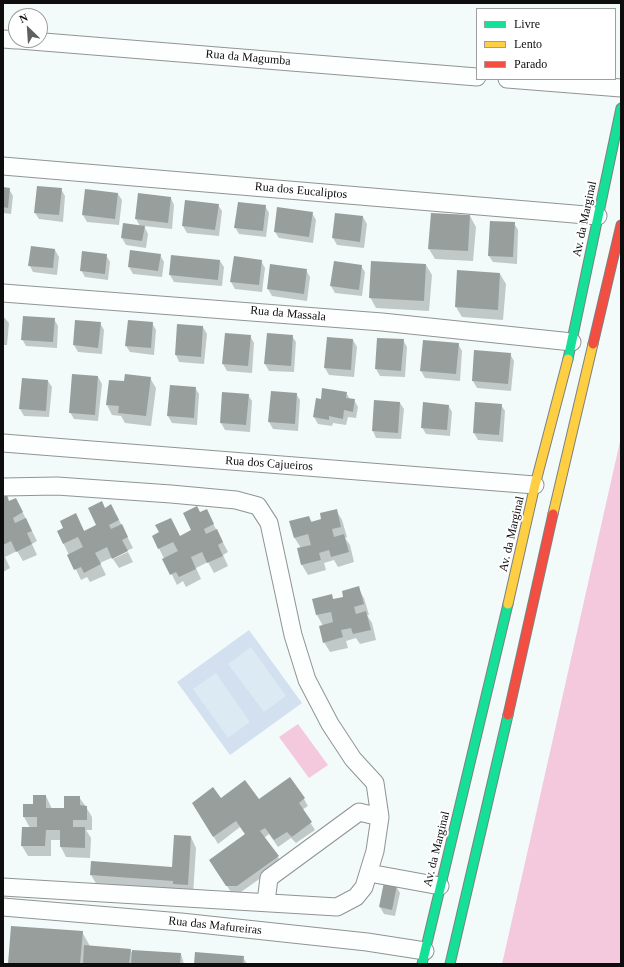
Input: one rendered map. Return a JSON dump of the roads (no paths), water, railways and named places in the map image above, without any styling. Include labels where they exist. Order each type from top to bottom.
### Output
[{"type":"main road","name":"Av. da Marginal","points":[[424,958],[498,648],[535,485],[572,342],[621,108]]},
{"type":"main road","points":[[450,964],[493,784],[548,534],[621,225]]},
{"type":"street","name":"Rua da Magumba","points":[[48,42],[476,77]]},
{"type":"street","points":[[520,80],[621,88]]},
{"type":"street","name":"Rua dos Eucaliptos","points":[[3,166],[598,216]]},
{"type":"street","name":"Rua da Massala","points":[[3,293],[382,322],[572,342]]},
{"type":"street","name":"Rua dos Cajueiros","points":[[3,443],[535,485]]},
{"type":"street","points":[[3,487],[57,486],[171,494],[236,500],[258,506],[270,523],[293,635],[307,680],[330,724],[345,748],[375,783],[380,817],[375,851],[364,887],[356,897],[337,907],[3,887]]},
{"type":"street","points":[[266,902],[269,878],[359,812],[380,817]]},
{"type":"street","points":[[369,873],[440,886]]},
{"type":"street","name":"Rua das Mafureiras","points":[[3,907],[189,923],[367,942],[424,958]]}]
